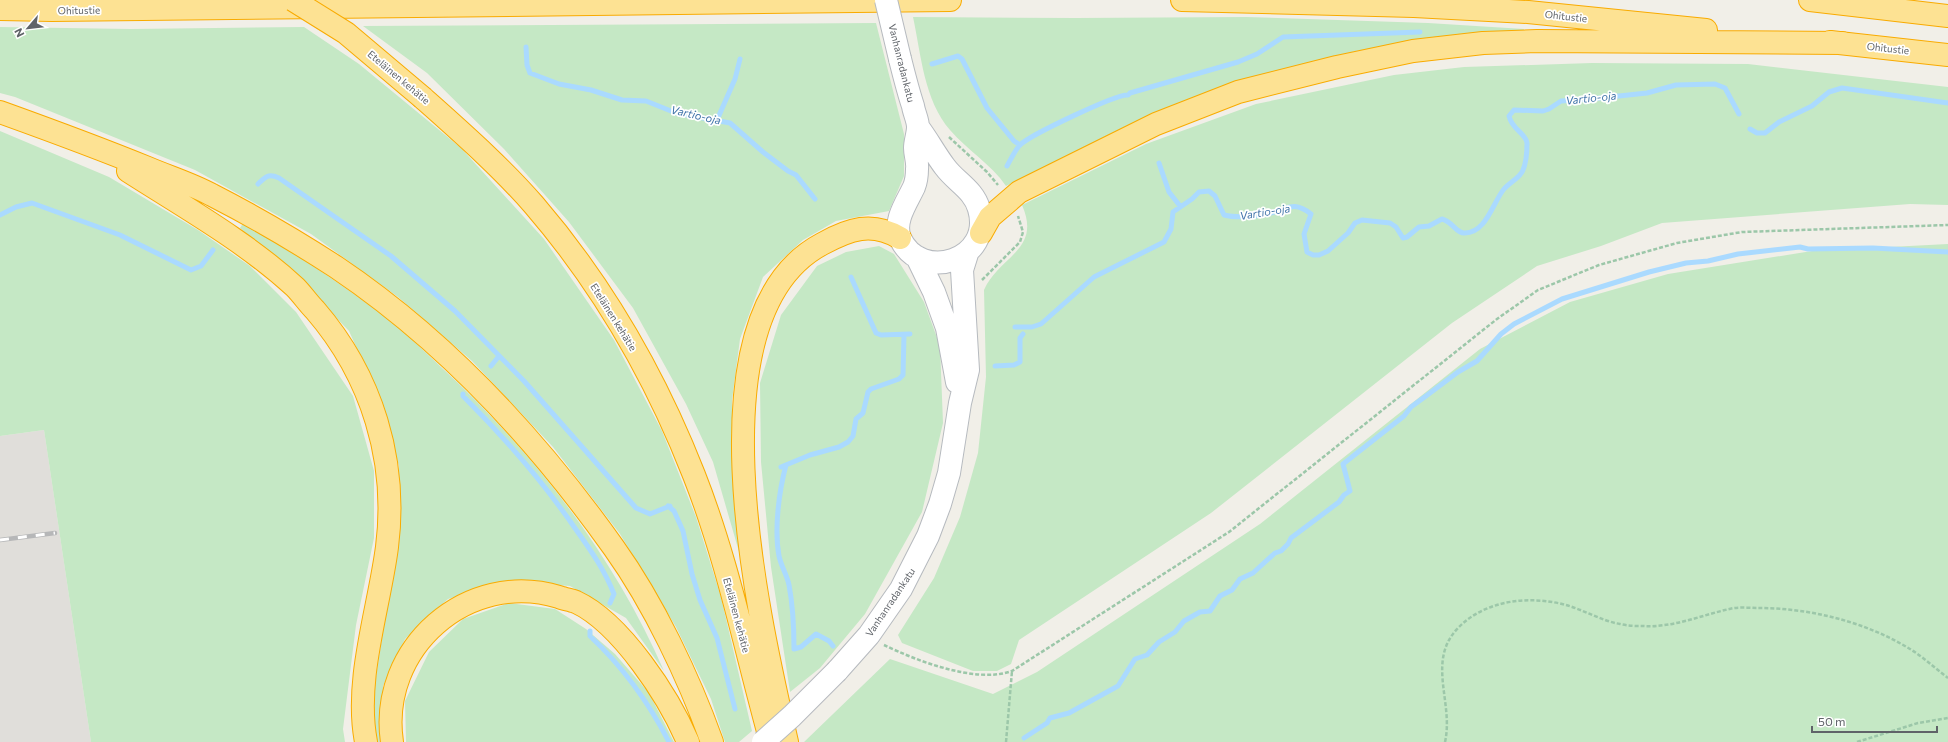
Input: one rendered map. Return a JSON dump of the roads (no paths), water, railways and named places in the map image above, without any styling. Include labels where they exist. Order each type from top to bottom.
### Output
[{"type":"highway","name":"Eteläinen kehätie","points":[[293,0],[346,33],[423,98],[487,155],[534,206],[584,269],[627,336],[664,408],[694,476],[724,567],[771,742]]},
{"type":"highway","name":"Ohitustie","points":[[0,9],[52,10],[950,0]]},
{"type":"highway","name":"Ohitustie","points":[[1182,0],[1414,6],[1521,12],[1843,43],[1948,55]]},
{"type":"highway","points":[[1810,0],[1948,16]]},
{"type":"highway","points":[[1837,0],[1860,6]]},
{"type":"highway","points":[[981,233],[990,217],[1019,192],[1134,135],[1196,107],[1238,92],[1337,67],[1413,51],[1483,43],[1545,41],[1843,43]]},
{"type":"highway","points":[[0,112],[79,140],[209,193],[283,234],[338,269],[397,313],[451,359],[496,403],[532,443],[615,549],[651,608],[691,688],[712,742]]},
{"type":"highway","points":[[79,140],[238,242],[295,287],[332,330],[356,370],[367,393],[380,431],[388,470],[390,508],[381,590],[369,651],[363,696],[366,742]]},
{"type":"highway","points":[[787,742],[764,629],[746,508],[743,444],[744,408],[746,383],[758,326],[767,303],[778,284],[796,262],[820,245],[835,237],[857,230],[877,228],[888,230],[900,238]]},
{"type":"highway","points":[[392,742],[391,708],[396,685],[402,668],[416,645],[445,616],[472,601],[491,594],[523,590],[549,594],[576,602],[598,617],[621,637],[653,678],[688,742]]},
{"type":"street","name":"Vanhanradankatu","points":[[763,742],[792,716],[837,671],[869,635],[901,589],[928,536],[949,473],[960,403],[968,370],[962,270],[967,254],[976,243],[981,233],[980,209],[966,188],[946,169],[918,127],[886,0]]},
{"type":"street","name":"Vanhanradankatu","points":[[918,127],[915,147],[917,167],[915,185],[901,214],[898,226],[900,238],[917,257],[934,292],[947,328],[960,403]]},
{"type":"street","points":[[917,257],[931,263],[947,262],[958,259],[967,254]]},
{"type":"waterway","points":[[1007,166],[1020,145],[1039,133],[1073,116],[1120,96],[1128,95],[1130,93],[1238,62],[1257,54],[1283,37],[1420,32]]},
{"type":"waterway","name":"Vartio-oja","points":[[526,47],[527,65],[530,73],[559,84],[591,90],[622,100],[646,101],[676,113],[730,123],[763,152],[788,171],[796,175],[815,199]]},
{"type":"waterway","points":[[932,64],[958,56],[962,59],[987,108],[1014,141],[1020,145]]},
{"type":"waterway","points":[[717,120],[735,79],[740,59]]},
{"type":"waterway","name":"Vartio-oja","points":[[1015,327],[1032,327],[1041,324],[1094,277],[1164,242],[1171,229],[1173,212],[1192,199],[1199,192],[1209,191],[1215,196],[1224,215],[1229,216],[1254,216],[1291,207],[1305,210],[1311,214],[1304,234],[1307,252],[1313,255],[1319,255],[1328,251],[1348,233],[1355,223],[1362,220],[1390,223],[1396,227],[1403,238],[1407,237],[1419,227],[1429,226],[1442,219],[1449,222],[1461,233],[1472,232],[1478,228],[1488,216],[1504,189],[1522,173],[1524,167],[1527,143],[1524,137],[1513,125],[1509,116],[1514,110],[1543,111],[1561,101],[1647,93],[1676,85],[1715,84],[1725,88],[1739,114]]},
{"type":"waterway","name":"Vartio-oja","points":[[1750,129],[1757,133],[1765,133],[1779,122],[1812,106],[1829,92],[1842,88],[1948,103]]},
{"type":"waterway","points":[[1159,163],[1169,192],[1180,206]]},
{"type":"waterway","points":[[258,184],[267,176],[279,178],[391,256],[455,311],[524,381],[636,508],[650,514],[670,506]]},
{"type":"waterway","points":[[0,215],[16,207],[32,203],[120,235],[191,270],[201,266],[213,250]]},
{"type":"waterway","points":[[1024,738],[1047,723],[1050,718],[1069,713],[1118,686],[1135,659],[1147,655],[1159,642],[1175,632],[1184,621],[1200,612],[1210,611],[1220,596],[1232,590],[1240,579],[1253,573],[1275,553],[1281,551],[1288,544],[1291,538],[1339,502],[1344,495],[1350,491],[1343,464],[1404,416],[1411,407],[1458,372],[1477,361],[1501,334],[1514,324],[1562,299],[1649,272],[1686,263],[1708,261],[1738,254],[1800,247],[1808,249],[1873,248],[1948,252]]},
{"type":"waterway","name":"Vartio-oja","points":[[851,277],[876,333],[881,335],[910,334]]},
{"type":"waterway","points":[[995,366],[1014,365],[1020,362],[1020,338],[1023,334]]},
{"type":"waterway","points":[[781,467],[810,455],[839,447],[848,442],[853,436],[856,419],[863,413],[868,392],[871,389],[899,379],[903,375],[904,335]]},
{"type":"waterway","points":[[491,366],[499,356]]},
{"type":"waterway","points":[[463,394],[463,396],[494,428],[538,478],[583,539],[607,577],[614,594],[610,603]]},
{"type":"waterway","points":[[786,465],[779,498],[777,534],[779,556],[788,581],[790,593],[793,617],[794,649],[801,647],[816,634],[829,641],[833,646]]},
{"type":"waterway","points":[[668,506],[674,511],[683,531],[692,574],[700,600],[717,638],[735,709]]},
{"type":"waterway","points":[[590,631],[590,636],[624,672],[644,699],[669,742]]},
{"type":"railway","points":[[0,540],[55,533]]}]
